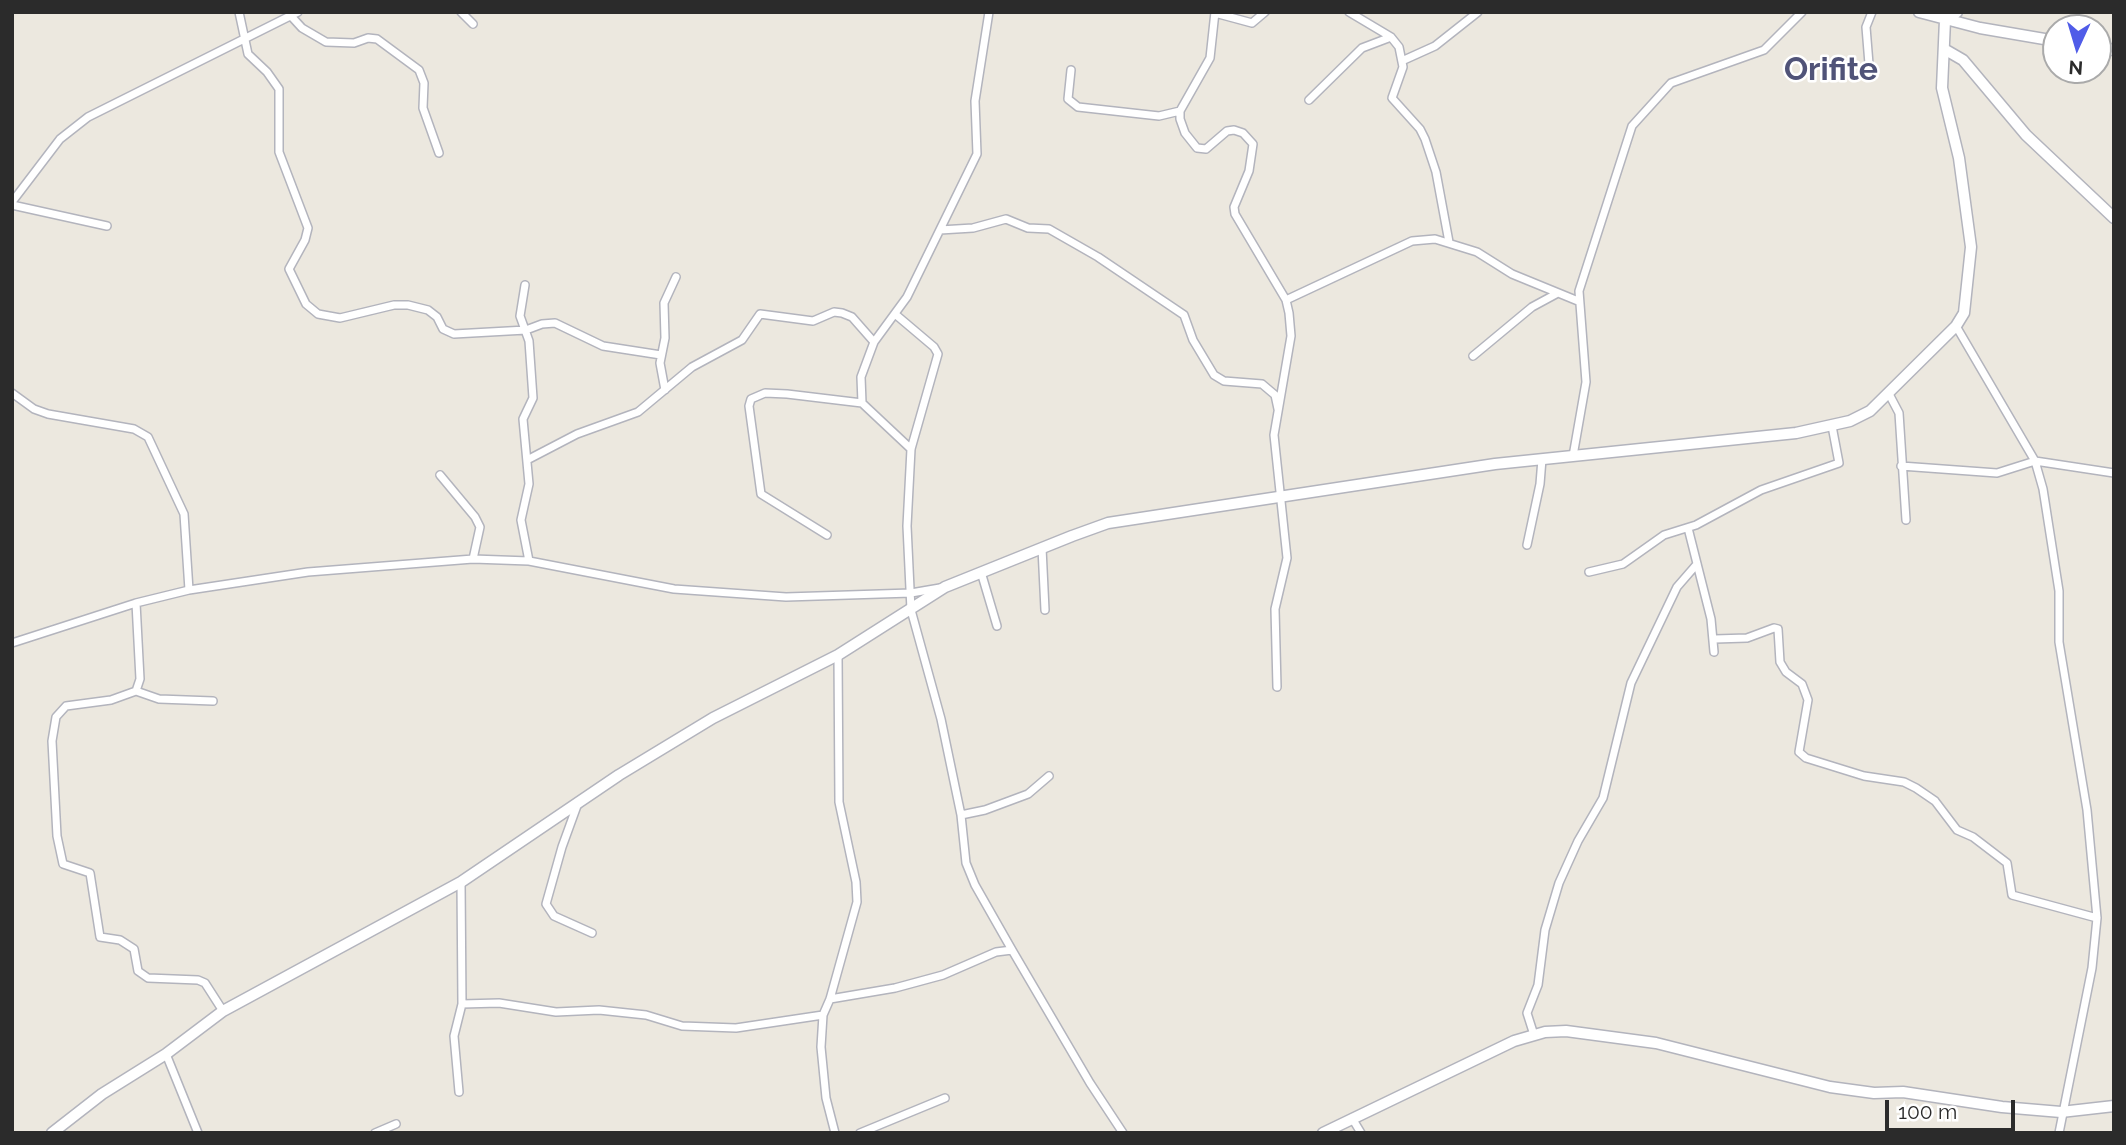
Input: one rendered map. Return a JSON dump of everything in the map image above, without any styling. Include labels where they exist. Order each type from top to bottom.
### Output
[{"type":"main road","points":[[1919,12],[1945,20],[2042,38]]},
{"type":"main road","points":[[1945,20],[1957,12]]},
{"type":"main road","points":[[52,1133],[102,1094],[166,1054],[223,1011],[461,882],[712,719],[838,655],[945,587],[981,572],[1108,523],[1542,459],[1832,426],[1870,411],[1956,326],[1964,313],[1971,247],[1959,158],[1942,88],[1945,20]]},
{"type":"main road","points":[[1944,49],[1963,61],[2026,135],[2114,218]]},
{"type":"main road","points":[[1323,1133],[1469,1060],[1534,1035],[1566,1031],[1706,1054],[1798,1081],[1830,1087],[1874,1093],[1903,1092],[2002,1107],[2062,1112],[2114,1106]]},
{"type":"street","points":[[239,12],[248,54],[267,72],[279,89],[279,152],[308,228],[305,240],[289,270],[306,304],[318,314],[340,318],[394,305],[408,305],[428,310],[437,317],[443,329],[454,334],[526,330],[555,323],[603,346],[661,355]]},
{"type":"street","points":[[461,12],[473,24]]},
{"type":"street","points":[[862,403],[861,377],[874,342],[907,297],[977,154],[975,101],[989,12]]},
{"type":"street","points":[[1265,12],[1252,23],[1215,13],[1210,58],[1180,111],[1185,133],[1197,148],[1206,149],[1227,131],[1234,130],[1243,133],[1253,144],[1250,171],[1234,206],[1235,214],[1286,300],[1291,336],[1274,435],[1287,558],[1275,609],[1277,687]]},
{"type":"street","points":[[1349,12],[1391,37],[1404,60],[1392,99],[1420,129],[1425,139],[1436,172],[1449,242]]},
{"type":"street","points":[[1404,60],[1435,46],[1478,12]]},
{"type":"street","points":[[1573,456],[1586,382],[1578,301],[1593,242],[1632,126],[1671,83],[1764,50],[1802,12]]},
{"type":"street","points":[[1869,64],[1866,27],[1872,12]]},
{"type":"street","points":[[107,226],[12,203],[60,139],[88,117],[244,42],[295,14],[302,28],[326,42],[354,43],[368,38],[377,39],[419,70],[424,83],[423,108],[439,153]]},
{"type":"street","points":[[1309,100],[1362,48],[1391,37]]},
{"type":"street","points":[[1071,70],[1068,99],[1078,107],[1159,116],[1180,111]]},
{"type":"street","points":[[940,230],[964,229],[1006,219],[1028,228],[1049,229],[1098,257],[1184,315],[1193,340],[1214,375],[1224,381],[1262,384],[1275,395],[1278,413]]},
{"type":"street","points":[[1286,300],[1412,241],[1449,242],[1477,252],[1512,274],[1578,301]]},
{"type":"street","points":[[665,390],[661,355],[664,303],[676,277]]},
{"type":"street","points":[[525,285],[520,316],[526,330],[533,398],[523,419],[529,459],[529,484],[521,520],[529,561]]},
{"type":"street","points":[[1473,356],[1532,307],[1556,294]]},
{"type":"street","points":[[529,459],[578,434],[638,412],[714,352],[742,340],[760,314],[813,321],[834,312],[842,313],[852,317],[874,342]]},
{"type":"street","points":[[895,314],[934,347],[938,354],[911,449],[907,526],[911,610],[941,719],[961,815],[966,863],[975,885],[1012,950],[1090,1083],[1123,1133]]},
{"type":"street","points":[[1956,326],[2035,461],[2048,512],[2059,591],[2059,642],[2087,810],[2097,918],[2092,968],[2059,1133]]},
{"type":"street","points":[[827,535],[761,494],[749,406],[751,399],[765,393],[807,395],[862,403],[911,449]]},
{"type":"street","points":[[1889,394],[1899,413],[1906,520]]},
{"type":"street","points":[[13,396],[48,414],[134,429],[148,437],[184,514],[189,590]]},
{"type":"street","points":[[1589,572],[1623,564],[1664,535],[1688,528],[1761,490],[1839,463],[1832,426]]},
{"type":"street","points":[[1527,545],[1540,484],[1542,459]]},
{"type":"street","points":[[1902,467],[2009,472],[2035,461],[2114,473]]},
{"type":"street","points":[[440,475],[475,517],[480,527],[473,559]]},
{"type":"street","points":[[1688,528],[1715,639],[1714,652]]},
{"type":"street","points":[[1042,548],[1045,610]]},
{"type":"street","points":[[12,643],[136,603],[189,590],[320,571],[473,559],[529,561],[674,589],[786,597],[911,593],[945,587]]},
{"type":"street","points":[[1534,1035],[1527,1013],[1528,1004],[1538,985],[1545,930],[1559,883],[1578,841],[1603,799],[1631,683],[1677,587],[1697,564]]},
{"type":"street","points":[[981,572],[998,626]]},
{"type":"street","points":[[136,603],[140,679],[136,691]]},
{"type":"street","points":[[1715,639],[1747,638],[1778,629],[1780,662],[1786,672],[1802,684],[1808,700],[1799,752],[1806,758],[1864,776],[1904,782],[1916,788],[1935,801],[1957,830],[1973,837],[2007,863],[2012,895],[2097,918]]},
{"type":"street","points":[[835,1133],[826,1098],[821,1048],[823,1015],[831,999],[857,902],[856,882],[839,802],[838,655]]},
{"type":"street","points":[[213,701],[159,699],[136,691],[111,700],[66,706],[56,717],[52,741],[57,836],[63,864],[90,873],[100,937],[121,940],[134,949],[138,971],[148,978],[198,979],[205,983],[223,1011]]},
{"type":"street","points":[[961,815],[985,810],[1028,793],[1049,776]]},
{"type":"street","points":[[579,803],[546,904],[554,916],[592,933]]},
{"type":"street","points":[[459,1093],[454,1036],[462,1004],[461,882]]},
{"type":"street","points":[[831,999],[895,988],[943,975],[996,952],[1012,950]]},
{"type":"street","points":[[462,1004],[499,1003],[556,1012],[599,1010],[646,1015],[682,1026],[736,1028],[823,1015]]},
{"type":"street","points":[[166,1054],[198,1133]]},
{"type":"street","points":[[860,1133],[945,1098]]},
{"type":"street","points":[[1352,1118],[1361,1133]]},
{"type":"street","points":[[374,1133],[396,1124]]},
{"type":"district","name":"Orifite","points":[[1831,70]]}]
